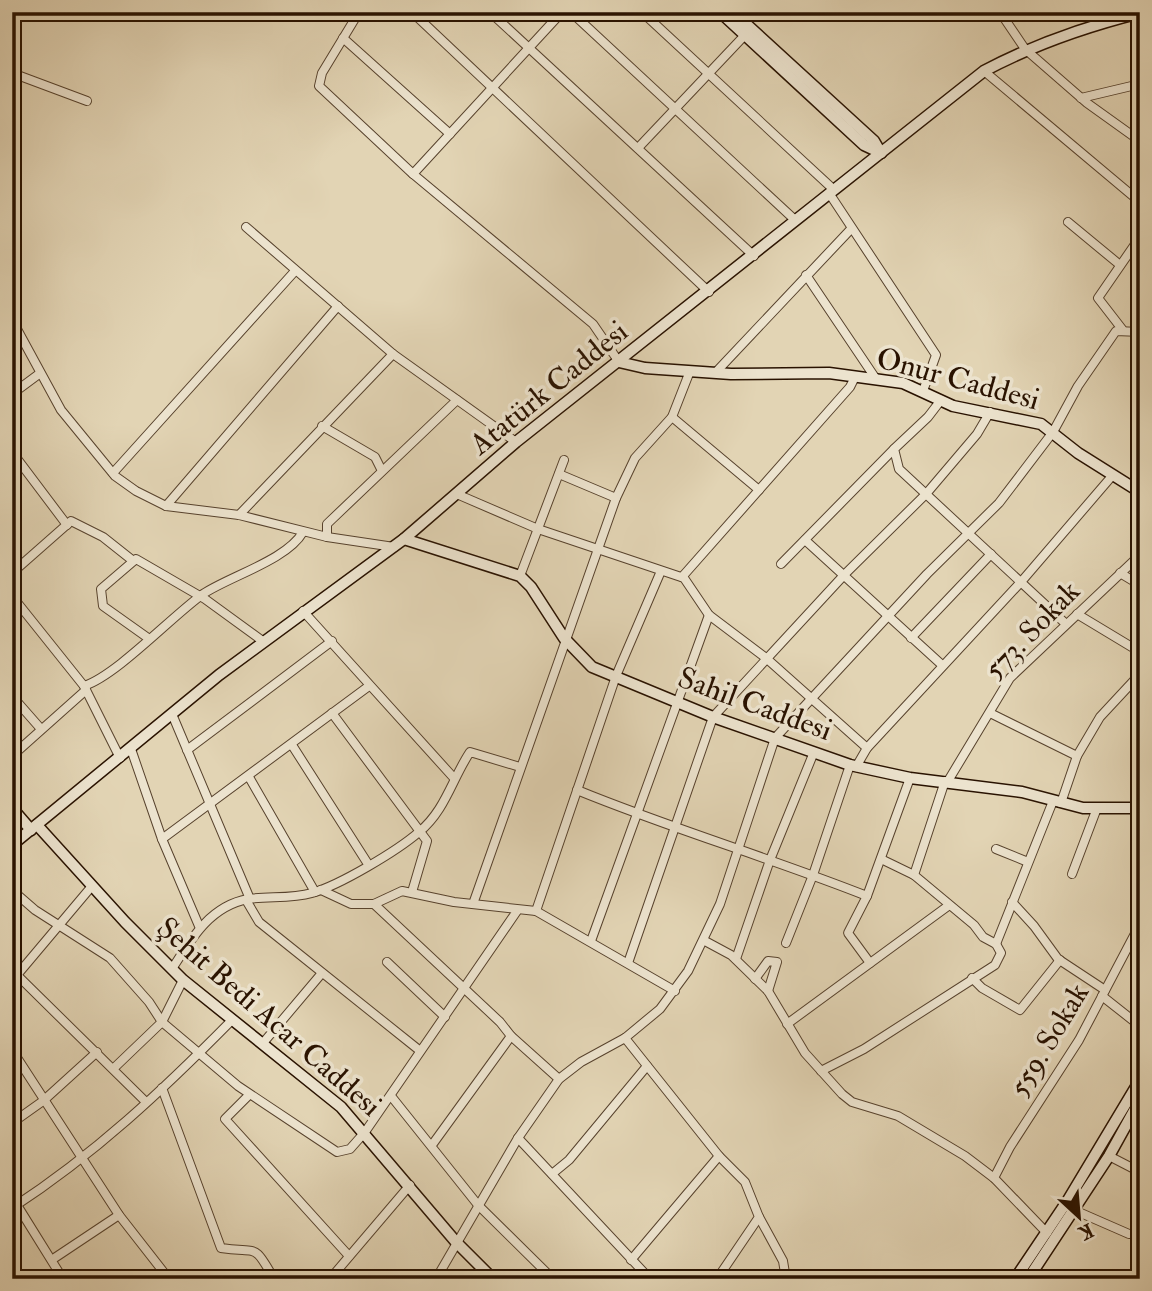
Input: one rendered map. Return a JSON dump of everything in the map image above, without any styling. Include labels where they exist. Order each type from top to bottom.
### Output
[{"type":"street","points":[[359,12],[322,74],[319,86],[413,174],[593,324],[619,362]]},
{"type":"street","points":[[412,12],[494,87],[538,132],[604,189],[709,292]]},
{"type":"street","points":[[490,12],[754,256]]},
{"type":"street","points":[[413,174],[562,12]]},
{"type":"street","points":[[571,12],[673,110],[795,220]]},
{"type":"street","points":[[642,12],[831,191],[851,229],[936,355],[923,390]]},
{"type":"street","points":[[720,12],[864,145],[881,153]]},
{"type":"street","points":[[733,12],[874,141],[881,153]]},
{"type":"street","points":[[1000,12],[1025,49],[1081,99],[1139,140]]},
{"type":"street","name":"Atatürk Caddesi","points":[[12,845],[172,713],[303,611],[394,547],[459,495],[516,442],[709,292],[831,191],[984,71],[1025,49],[1081,28],[1140,13]]},
{"type":"street","points":[[638,148],[745,35]]},
{"type":"street","points":[[343,38],[450,134]]},
{"type":"street","points":[[984,71],[1140,202]]},
{"type":"street","points":[[12,73],[87,101]]},
{"type":"street","points":[[1081,99],[1140,84]]},
{"type":"street","points":[[1068,222],[1120,265]]},
{"type":"street","points":[[246,227],[393,354],[516,442]]},
{"type":"street","points":[[717,371],[851,229]]},
{"type":"street","points":[[1122,329],[1098,298],[1140,237]]},
{"type":"street","points":[[113,473],[295,271]]},
{"type":"street","points":[[806,275],[876,379]]},
{"type":"street","points":[[166,506],[338,306]]},
{"type":"street","points":[[12,320],[39,374],[61,410],[113,473],[136,491],[166,506],[239,515],[327,537],[394,547]]},
{"type":"street","points":[[436,1279],[518,1139],[559,1079],[581,1062],[625,1038],[660,1009],[675,991],[705,941],[775,738],[999,503],[1053,432],[1078,386],[1116,331],[1122,329],[1140,332]]},
{"type":"street","points":[[239,515],[393,354]]},
{"type":"street","name":"Onur Caddesi","points":[[619,362],[645,368],[690,371],[829,373],[876,379],[923,390],[953,406],[1041,424],[1112,476],[1140,492]]},
{"type":"street","points":[[473,904],[564,638],[616,498],[635,458],[672,417],[690,371]]},
{"type":"street","points":[[12,394],[39,374]]},
{"type":"street","points":[[682,577],[855,377]]},
{"type":"street","points":[[327,537],[327,524],[457,400]]},
{"type":"street","points":[[781,564],[928,417],[941,400]]},
{"type":"street","points":[[628,963],[713,717],[845,574],[926,494],[977,434],[990,412]]},
{"type":"street","points":[[672,417],[759,490]]},
{"type":"street","points":[[322,426],[375,457],[381,470]]},
{"type":"street","points":[[894,449],[899,469],[1066,624]]},
{"type":"street","points":[[12,452],[67,525]]},
{"type":"street","points":[[404,539],[520,576],[564,460]]},
{"type":"street","points":[[559,474],[616,498]]},
{"type":"street","points":[[786,943],[853,766],[1021,582],[1112,476]]},
{"type":"street","points":[[459,495],[538,529],[682,577],[709,615],[766,658],[867,748]]},
{"type":"street","points":[[12,573],[71,521],[103,537],[132,560]]},
{"type":"street","points":[[12,756],[85,688],[104,676],[201,596],[274,556],[303,532]]},
{"type":"street","points":[[805,540],[942,666]]},
{"type":"street","points":[[911,638],[991,554]]},
{"type":"street","name":"573. Sokak","points":[[914,875],[946,781],[1010,678],[1140,555]]},
{"type":"street","points":[[148,638],[103,606],[100,597],[101,589],[132,560],[138,559],[201,596],[264,642]]},
{"type":"street","points":[[536,911],[616,676],[661,570]]},
{"type":"street","points":[[1121,573],[1140,585]]},
{"type":"street","name":"Sahil Caddesi","points":[[520,576],[531,587],[564,638],[592,667],[713,717],[853,766],[910,778],[1022,792],[1057,802],[1097,808],[1140,807]]},
{"type":"street","points":[[12,596],[85,688],[120,758]]},
{"type":"street","points":[[303,611],[453,777]]},
{"type":"street","points":[[1077,614],[1140,652]]},
{"type":"street","points":[[591,941],[639,816],[675,702],[709,615]]},
{"type":"street","points":[[187,750],[332,641]]},
{"type":"street","points":[[996,944],[1028,862],[1077,755],[1100,717],[1140,674]]},
{"type":"street","points":[[162,839],[249,777],[369,685]]},
{"type":"street","points":[[12,696],[41,729]]},
{"type":"street","points":[[172,713],[259,922],[419,1050]]},
{"type":"street","points":[[332,713],[427,841],[425,857],[412,892]]},
{"type":"street","points":[[990,713],[1077,755]]},
{"type":"street","points":[[292,745],[368,864]]},
{"type":"street","points":[[131,749],[162,839],[199,926]]},
{"type":"street","points":[[172,969],[199,926],[248,900],[297,897],[318,891],[398,849],[421,831],[443,805],[453,777],[470,752],[520,767]]},
{"type":"street","points":[[736,959],[770,860],[814,752]]},
{"type":"street","points":[[249,777],[318,891],[351,904],[374,904],[402,891],[517,911],[536,911],[675,991]]},
{"type":"street","points":[[870,963],[848,933],[867,896],[910,778]]},
{"type":"street","points":[[577,790],[639,816],[739,848],[867,896]]},
{"type":"street","name":"Şehit Bedi Acar Caddesi","points":[[12,808],[34,827],[183,980],[324,1092],[365,1132],[456,1242],[493,1279]]},
{"type":"street","points":[[1072,874],[1097,808]]},
{"type":"street","points":[[996,849],[1028,862]]},
{"type":"street","points":[[821,1071],[864,1049],[998,961],[1001,953],[996,944],[983,937],[974,925],[914,875],[881,859]]},
{"type":"street","points":[[92,886],[15,978],[114,1068],[146,1102]]},
{"type":"street","points":[[12,890],[60,926],[110,958],[162,1022],[248,1095],[332,1151],[350,1149],[365,1132],[517,911]]},
{"type":"street","points":[[12,905],[20,898]]},
{"type":"street","points":[[1012,902],[1060,960],[1140,1026]]},
{"type":"street","points":[[374,904],[559,1079]]},
{"type":"street","points":[[787,1024],[948,906]]},
{"type":"street","name":"559. Sokak","points":[[994,1178],[1010,1147],[1079,1040],[1140,924]]},
{"type":"street","points":[[705,941],[736,959],[768,991],[805,1053],[852,1102],[898,1116],[965,1156],[994,1178],[1047,1233]]},
{"type":"street","points":[[972,978],[982,988],[1020,1010],[1060,960]]},
{"type":"street","points":[[755,979],[768,961],[776,962],[768,991]]},
{"type":"street","points":[[387,962],[445,1017]]},
{"type":"street","points":[[263,1043],[322,973]]},
{"type":"street","points":[[114,1068],[162,1022],[183,980]]},
{"type":"street","points":[[63,1279],[14,1203],[82,1160],[232,1020]]},
{"type":"street","points":[[432,1144],[511,1036]]},
{"type":"street","points":[[625,1038],[719,1156],[745,1182],[759,1217],[783,1261],[786,1279]]},
{"type":"street","points":[[12,1050],[119,1215],[169,1279]]},
{"type":"street","points":[[12,1123],[43,1101],[97,1052]]},
{"type":"street","points":[[552,1174],[569,1160],[647,1066]]},
{"type":"street","points":[[1015,1279],[1047,1233],[1140,1080]]},
{"type":"street","points":[[162,1088],[220,1248],[253,1248],[261,1255],[274,1279]]},
{"type":"street","points":[[248,1095],[225,1119],[349,1256]]},
{"type":"street","points":[[391,1096],[432,1144],[478,1205],[554,1279]]},
{"type":"street","points":[[1028,1279],[1109,1156],[1140,1100]]},
{"type":"street","points":[[518,1139],[650,1279]]},
{"type":"street","points":[[631,1259],[719,1156]]},
{"type":"street","points":[[1109,1156],[1140,1172]]},
{"type":"street","points":[[330,1279],[410,1185]]},
{"type":"street","points":[[1074,1210],[1129,1234],[1140,1234]]},
{"type":"street","points":[[52,1259],[119,1215]]},
{"type":"street","points":[[717,1279],[759,1217]]}]
